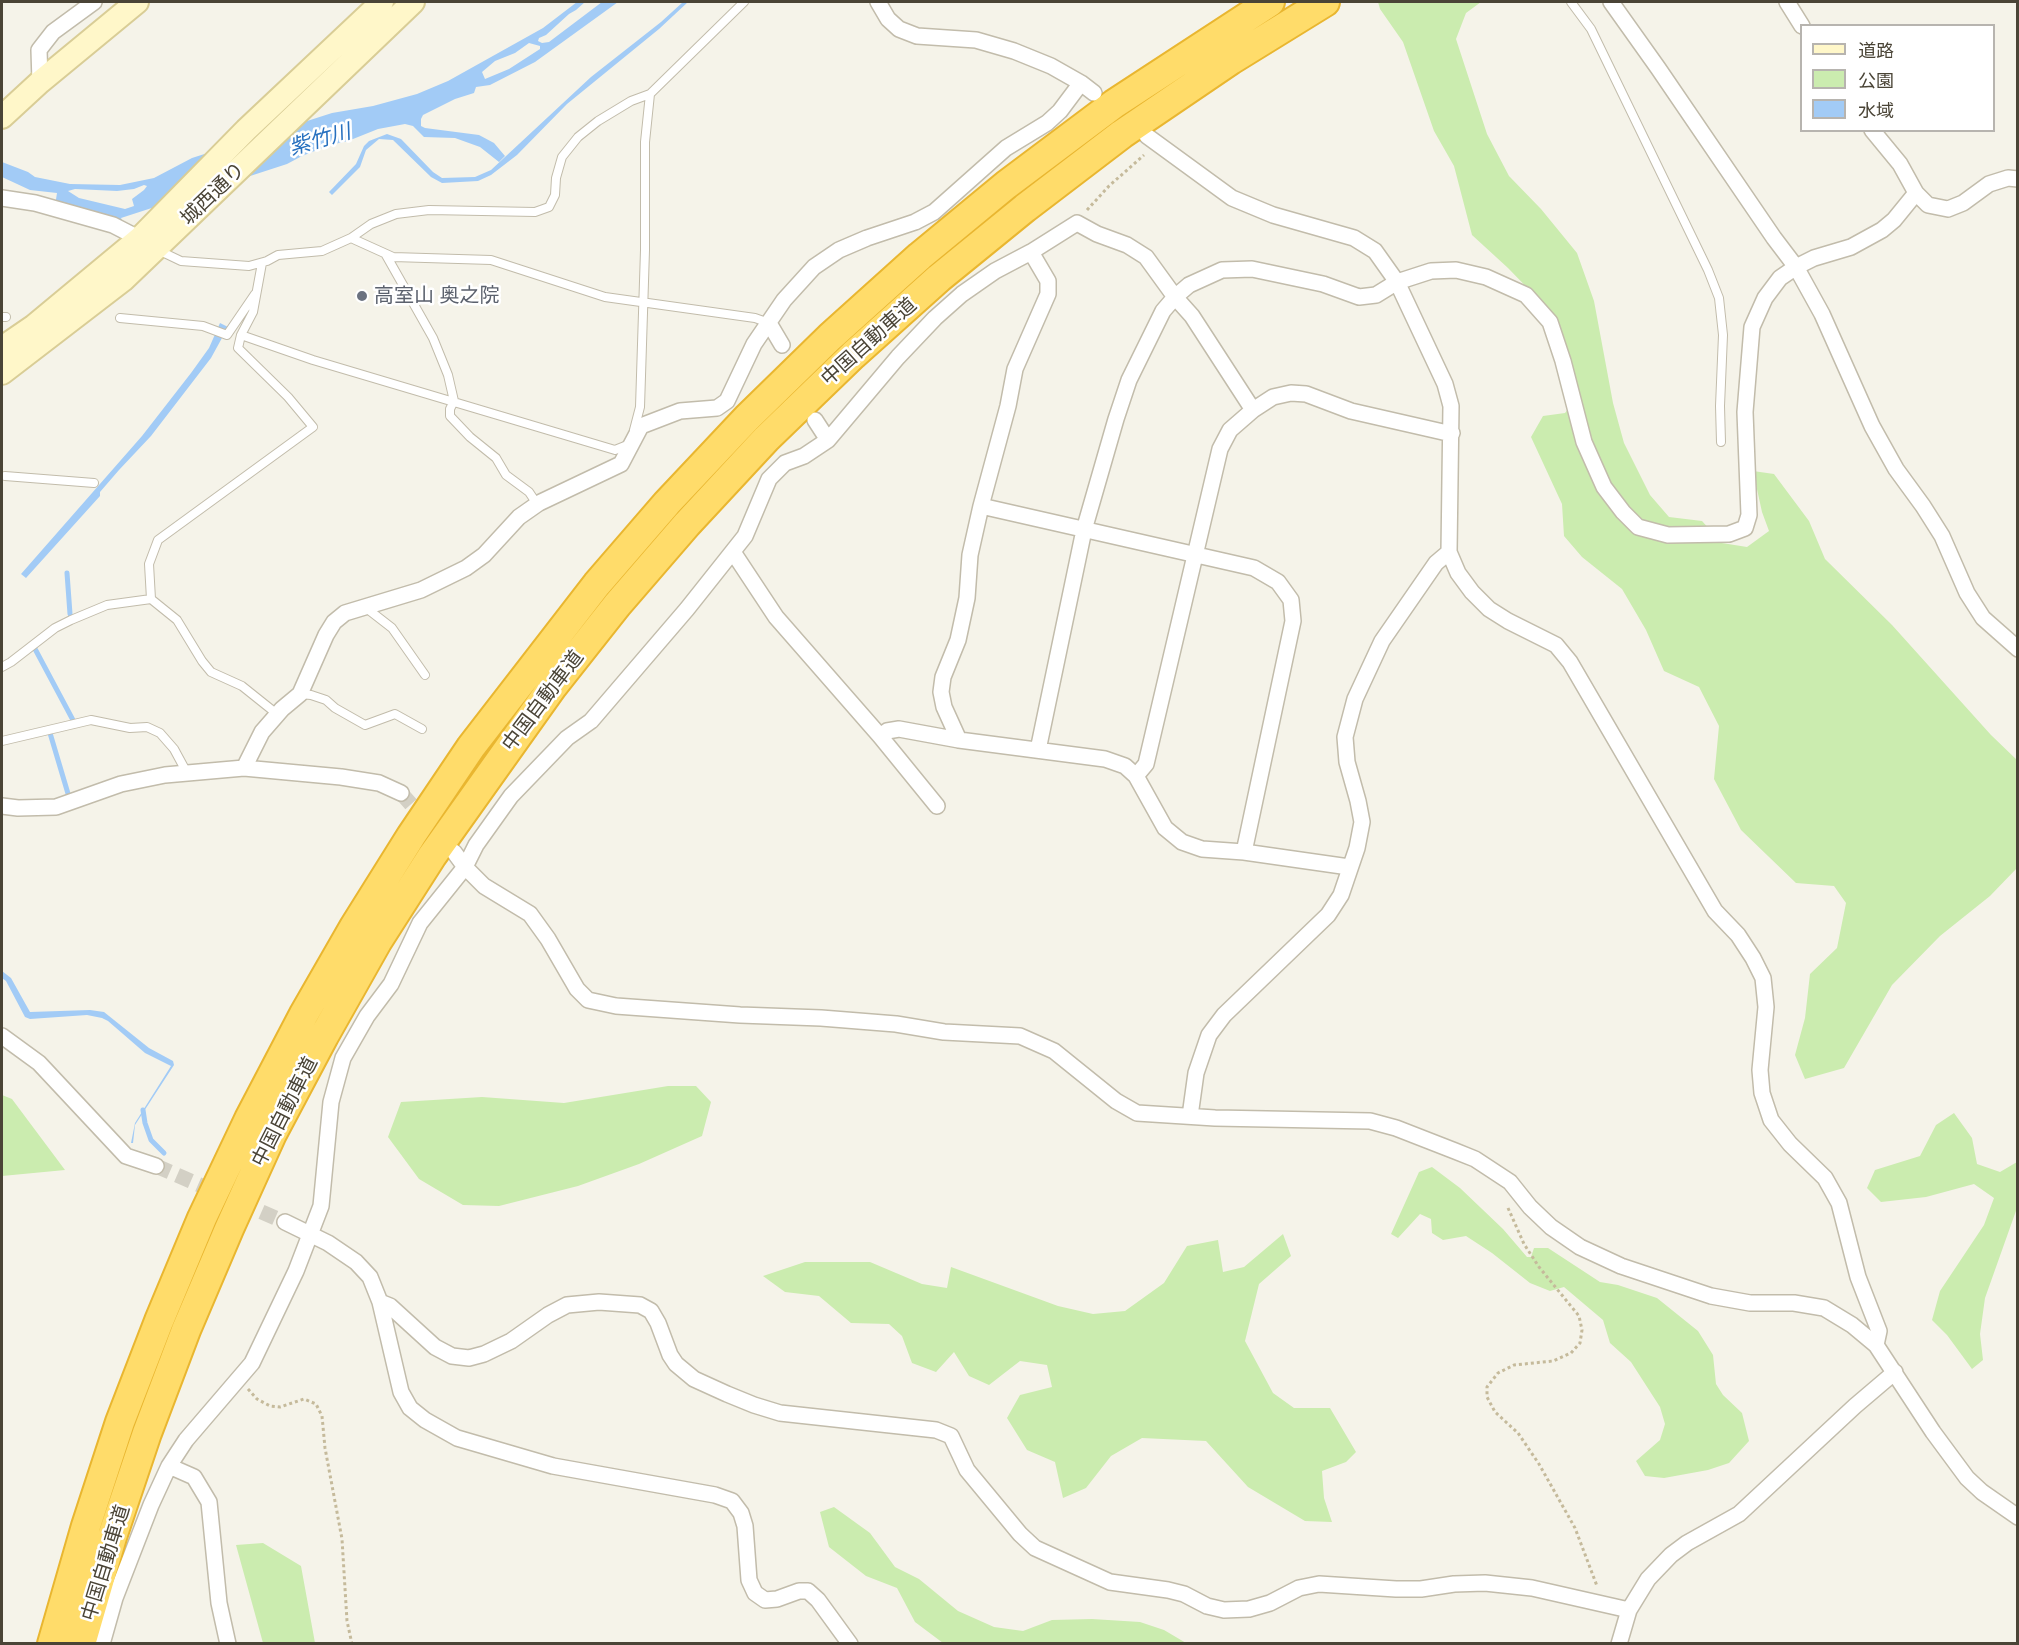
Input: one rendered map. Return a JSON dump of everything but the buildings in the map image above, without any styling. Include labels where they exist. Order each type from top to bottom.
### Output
[{"type":"highway","name":"中国自動車道","points":[[52,1644],[86,1526],[120,1422],[202,1218],[249,1119],[304,1014],[354,927],[411,836],[471,747],[597,584],[667,503],[747,418],[830,337],[920,256],[1006,185],[1114,104],[1270,2]]},
{"type":"highway","name":"中国自動車道","points":[[81,1644],[112,1537],[147,1433],[186,1330],[272,1134],[324,1036],[383,933],[432,856],[553,686],[656,560],[766,439],[930,286],[1025,208],[1122,134],[1231,60],[1325,2]]},
{"type":"street","points":[[40,82],[39,50],[53,32],[94,2]]},
{"type":"street","points":[[2,117],[40,82],[137,2]]},
{"type":"street","name":"城西通り","points":[[2,373],[123,280],[166,211],[246,130],[382,2]]},
{"type":"street","name":"城西通り","points":[[2,348],[206,200],[413,2]]},
{"type":"street","points":[[878,2],[888,19],[899,29],[917,36],[976,40],[1014,51],[1051,66],[1081,82],[1094,93]]},
{"type":"street","points":[[1611,2],[1796,267],[1822,314],[1872,426],[1896,469],[1942,536],[1968,593],[1983,618],[2018,649]]},
{"type":"street","points":[[1787,2],[1801,24]]},
{"type":"street","points":[[244,768],[262,732],[277,714],[300,694],[334,622],[345,613],[421,590],[466,568],[484,555],[519,518],[537,504],[621,464],[641,426],[680,411],[717,408],[727,401],[754,344],[784,300],[814,267],[839,250],[915,222],[934,212],[1006,148],[1054,117],[1081,82]]},
{"type":"street","points":[[1874,132],[1900,164],[1916,193],[1928,205],[1948,209],[1963,203],[1989,184],[2008,178],[2018,179]]},
{"type":"street","points":[[1152,140],[1233,198],[1273,215],[1354,238],[1376,251],[1397,282],[1445,384],[1451,406],[1449,552],[1458,573],[1489,609],[1556,645],[1570,662],[1715,911],[1738,935],[1753,958],[1763,978],[1766,1007],[1760,1070],[1761,1093],[1771,1120],[1790,1144],[1825,1178],[1839,1203],[1858,1277],[1879,1331],[1876,1345]]},
{"type":"street","points":[[1038,750],[1084,530],[1130,380],[1163,311],[1174,297],[1189,285],[1222,270],[1252,269],[1323,284],[1359,297],[1376,295],[1397,282],[1431,271],[1456,270],[1486,277],[1526,295],[1550,322],[1563,361],[1584,442],[1604,487],[1623,512],[1638,527],[1668,534],[1729,534],[1745,528],[1749,515],[1745,412],[1752,327],[1765,298],[1780,278],[1796,267],[1814,258],[1851,247],[1882,230],[1894,220],[1916,193]]},
{"type":"street","points":[[2,198],[35,203],[113,225],[148,243]]},
{"type":"street","points":[[102,1644],[115,1598],[151,1505],[169,1466],[186,1440],[252,1364],[296,1271],[321,1206],[331,1102],[343,1058],[367,1016],[391,984],[420,923],[465,867],[476,845],[511,796],[567,738],[591,722],[733,552],[745,536],[769,479],[785,463],[804,456],[828,440],[898,357],[935,318],[962,294],[995,271],[1031,252],[1077,222],[1097,234],[1127,245],[1146,257],[1174,297],[1192,316],[1253,410]]},
{"type":"street","points":[[959,740],[944,707],[941,692],[943,677],[958,640],[968,598],[970,555],[1015,369],[1048,294],[1048,281],[1031,252]]},
{"type":"street","points":[[769,323],[783,345]]},
{"type":"street","points":[[1136,776],[1146,764],[1220,448],[1230,430],[1253,410],[1273,397],[1291,393],[1306,393],[1351,411],[1452,433]]},
{"type":"street","points":[[815,420],[828,440]]},
{"type":"street","points":[[981,506],[1254,568],[1278,582],[1290,600],[1293,621],[1244,852]]},
{"type":"street","points":[[733,552],[776,617],[880,736],[937,806]]},
{"type":"street","points":[[1190,1116],[1196,1073],[1209,1035],[1224,1015],[1328,915],[1341,895],[1357,848],[1362,822],[1347,762],[1345,736],[1355,699],[1382,641],[1436,563],[1449,552]]},
{"type":"street","points":[[880,736],[887,731],[899,729],[959,740],[1105,759],[1125,766],[1136,776],[1165,828],[1182,842],[1202,849],[1244,852],[1349,867]]},
{"type":"street","points":[[2,806],[56,807],[122,784],[187,773],[244,768],[379,783],[402,793]]},
{"type":"street","points":[[454,852],[484,886],[530,914],[548,939],[577,989],[588,1000],[616,1006],[821,1018],[896,1024],[944,1032],[1020,1036],[1054,1051],[1116,1101],[1137,1113],[1158,1116],[1370,1121],[1396,1128],[1475,1159],[1510,1182],[1530,1207],[1551,1227],[1580,1247],[1621,1266],[1711,1296],[1750,1303],[1794,1303],[1824,1308],[1852,1324],[1876,1345],[1933,1432],[1967,1478],[1982,1492],[2018,1517]]},
{"type":"street","points":[[2,1036],[39,1063],[126,1156],[156,1166]]},
{"type":"street","points":[[285,1222],[356,1262],[370,1277],[380,1302],[401,1392],[410,1408],[425,1420],[457,1438],[553,1466],[715,1495],[732,1501],[741,1513],[745,1526],[749,1580],[755,1593],[765,1600],[777,1599],[799,1591],[808,1591],[818,1600],[850,1644]]},
{"type":"street","points":[[380,1302],[390,1306],[435,1347],[452,1356],[469,1358],[484,1354],[511,1341],[548,1315],[567,1305],[599,1302],[640,1305],[651,1311],[676,1364],[694,1379],[754,1406],[780,1413],[936,1430],[951,1436],[967,1470],[1020,1534],[1035,1548],[1110,1582],[1168,1590],[1184,1594],[1207,1606],[1224,1610],[1249,1609],[1270,1603],[1299,1588],[1319,1584],[1421,1589],[1454,1584],[1485,1583],[1532,1588],[1629,1610]]},
{"type":"street","points":[[1619,1644],[1629,1610],[1648,1579],[1671,1555],[1687,1543],[1739,1514],[1895,1372]]},
{"type":"street","points":[[169,1466],[195,1478],[209,1502],[219,1603],[228,1644]]},
{"type":"lane","points":[[148,243],[181,261],[249,266],[278,255],[322,251],[351,238],[371,224],[396,214],[429,210],[535,212],[549,207],[555,195],[556,178],[562,157],[578,137],[598,121],[623,106],[650,94],[744,2]]},
{"type":"lane","points":[[1571,2],[1591,29],[1708,270],[1719,298],[1723,335],[1720,406],[1722,442]]},
{"type":"lane","points":[[240,335],[313,360],[615,450],[633,441],[640,407],[645,250],[645,141],[650,94]]},
{"type":"lane","points":[[351,238],[386,255],[491,260],[605,297],[755,318],[769,323]]},
{"type":"lane","points":[[386,255],[433,338],[448,375],[454,401],[450,409],[450,416],[470,437],[496,458],[506,475],[529,492],[537,504]]},
{"type":"lane","points":[[151,599],[149,564],[158,540],[313,427],[288,397],[238,348],[240,335],[253,312],[262,262]]},
{"type":"lane","points":[[120,318],[203,326],[227,335],[257,291]]},
{"type":"lane","points":[[3,476],[94,483]]},
{"type":"lane","points":[[2,667],[54,628],[71,620],[107,605],[151,599],[177,620],[202,661],[212,672],[242,686],[277,714]]},
{"type":"lane","points":[[365,608],[392,628],[425,675]]},
{"type":"lane","points":[[300,694],[326,700],[334,708],[365,725],[396,714],[422,729]]},
{"type":"lane","points":[[2,741],[91,720],[130,728],[147,727],[160,733],[174,749],[187,773]]},
{"type":"path","points":[[1077,222],[1152,140]]},
{"type":"path","points":[[1497,1173],[1509,1212],[1524,1244],[1539,1267],[1579,1316],[1582,1330],[1580,1343],[1571,1353],[1553,1361],[1514,1365],[1498,1374],[1487,1387],[1487,1397],[1496,1412],[1518,1434],[1539,1464],[1575,1528],[1594,1580],[1610,1605]]},
{"type":"path","points":[[240,1379],[257,1399],[270,1406],[280,1407],[304,1399],[316,1404],[322,1416],[342,1539],[347,1621],[352,1644]]},
{"type":"green space","points":[[1378,2],[1481,2],[1466,13],[1456,39],[1487,134],[1509,176],[1541,209],[1577,253],[1594,301],[1613,403],[1624,443],[1650,495],[1669,517],[1702,521],[1722,543],[1747,547],[1769,531],[1762,512],[1753,471],[1774,474],[1809,521],[1825,559],[1892,625],[1991,735],[2017,760],[2017,868],[1990,896],[1940,936],[1892,985],[1844,1068],[1805,1079],[1795,1055],[1805,1018],[1810,974],[1837,948],[1846,903],[1834,886],[1796,883],[1741,830],[1714,779],[1719,726],[1699,687],[1664,671],[1646,630],[1622,589],[1582,557],[1564,536],[1562,504],[1531,437],[1543,416],[1565,413],[1578,396],[1564,337],[1542,303],[1472,235],[1454,166],[1434,131],[1403,42],[1380,9]]},
{"type":"green space","points":[[668,1086],[696,1086],[711,1102],[702,1136],[639,1164],[578,1186],[499,1206],[463,1205],[419,1179],[388,1137],[401,1102],[482,1097],[564,1103]]},
{"type":"green space","points":[[2,1095],[12,1099],[65,1170],[2,1176]]},
{"type":"green space","points":[[1954,1113],[1972,1138],[1977,1164],[2000,1172],[2017,1162],[2017,1208],[1985,1298],[1980,1334],[1983,1360],[1972,1369],[1947,1335],[1932,1320],[1940,1291],[1984,1225],[1994,1198],[1974,1184],[1926,1197],[1881,1202],[1867,1188],[1875,1170],[1920,1156],[1936,1125]]},
{"type":"green space","points":[[1432,1167],[1460,1188],[1503,1229],[1527,1257],[1531,1257],[1534,1248],[1548,1248],[1600,1282],[1618,1285],[1657,1298],[1698,1331],[1713,1355],[1716,1384],[1723,1395],[1742,1413],[1749,1441],[1729,1463],[1708,1470],[1664,1478],[1645,1476],[1636,1461],[1660,1440],[1665,1424],[1660,1407],[1631,1362],[1610,1343],[1603,1320],[1564,1287],[1550,1291],[1530,1283],[1466,1236],[1443,1240],[1432,1233],[1431,1219],[1420,1214],[1398,1238],[1391,1234],[1419,1172]]},
{"type":"green space","points":[[1283,1234],[1291,1256],[1259,1284],[1245,1341],[1273,1393],[1294,1408],[1330,1408],[1356,1452],[1346,1462],[1322,1471],[1324,1498],[1332,1522],[1305,1521],[1248,1487],[1206,1441],[1142,1438],[1111,1456],[1086,1488],[1063,1498],[1055,1462],[1027,1450],[1007,1418],[1020,1395],[1052,1387],[1047,1365],[1020,1361],[989,1385],[969,1376],[954,1352],[936,1372],[912,1363],[902,1336],[889,1324],[851,1323],[819,1296],[785,1292],[763,1276],[805,1262],[870,1262],[922,1284],[947,1288],[951,1267],[1058,1306],[1093,1314],[1125,1311],[1164,1283],[1187,1246],[1218,1240],[1223,1272],[1244,1267]]},
{"type":"green space","points":[[834,1507],[870,1533],[895,1567],[919,1579],[958,1611],[994,1627],[1023,1631],[1052,1620],[1092,1619],[1140,1622],[1164,1630],[1186,1643],[943,1643],[915,1622],[897,1588],[866,1576],[829,1547],[820,1512]]},
{"type":"green space","points":[[263,1543],[301,1566],[315,1643],[263,1643],[236,1545]]},
{"type":"water","name":"紫竹川","points":[[577,2],[585,2],[538,41],[549,42],[602,2],[618,2],[535,62],[490,85],[476,87],[474,93],[455,99],[423,115],[421,119],[421,126],[425,128],[479,135],[494,143],[505,156],[499,162],[480,147],[455,138],[424,137],[413,126],[405,124],[378,129],[348,141],[330,145],[287,164],[121,218],[122,220],[117,222],[55,206],[57,193],[30,190],[2,177],[2,162],[35,177],[70,184],[120,185],[154,178],[192,158],[332,113],[373,106],[417,94],[448,81],[543,28]],"holes":[[[529,43],[540,46],[540,49],[509,69],[485,79],[482,72],[495,61],[515,53]],[[147,186],[144,190],[132,199],[134,206],[125,209],[79,198],[68,191],[75,189],[117,191]]]},
{"type":"water","points":[[683,2],[688,2],[659,29],[567,104],[517,155],[491,175],[478,181],[442,183],[431,177],[393,140],[379,139],[366,150],[360,167],[332,195],[329,192],[356,164],[364,146],[369,141],[387,134],[401,139],[433,172],[442,178],[475,177],[491,170],[591,77]]},
{"type":"water","points":[[220,323],[228,327],[211,358],[151,436],[26,578],[21,574],[142,436],[191,373],[209,348]]},
{"type":"water","points":[[2,971],[11,978],[30,1012],[90,1010],[104,1012],[149,1048],[173,1061],[174,1065],[135,1125],[133,1143],[131,1143],[135,1123],[171,1066],[145,1053],[102,1018],[87,1015],[30,1019],[25,1017],[6,981],[2,978]]},
{"type":"waterway","points":[[67,573],[70,614]]},
{"type":"waterway","points":[[34,647],[74,722]]},
{"type":"waterway","points":[[50,733],[69,797]]},
{"type":"waterway","points":[[143,1110],[151,1140],[164,1153]]},
{"type":"tunnel","points":[[401,793],[426,821]]},
{"type":"tunnel","points":[[156,1166],[285,1222]]},
{"type":"place","name":"高室山 奥之院","points":[[362,296]]}]
